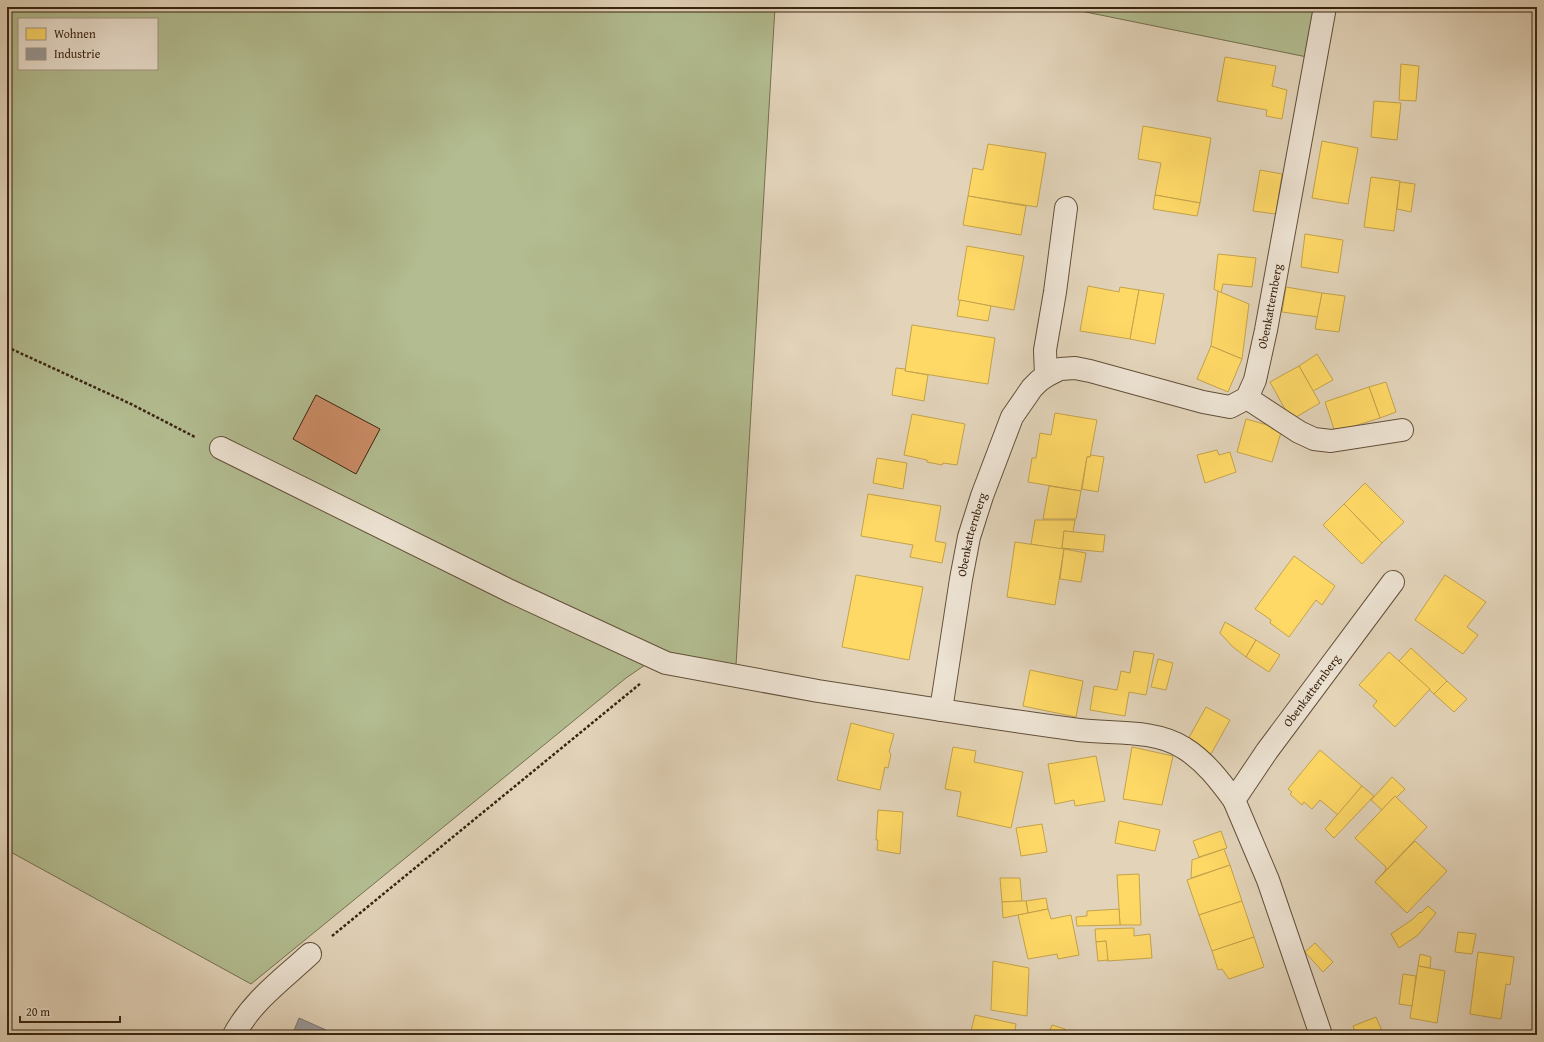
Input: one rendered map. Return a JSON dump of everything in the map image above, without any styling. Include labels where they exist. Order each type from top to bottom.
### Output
[{"type":"street","name":"Obenkatternberg","points":[[940,710],[969,537],[1012,417],[1038,380],[1060,369],[1075,368],[1209,404],[1230,407],[1247,398],[1255,380],[1266,330],[1325,7]]},
{"type":"street","points":[[1046,376],[1045,350],[1055,292],[1066,208]]},
{"type":"street","points":[[1247,398],[1299,432],[1314,439],[1331,441],[1402,430]]},
{"type":"street","points":[[221,448],[510,591],[666,663],[818,691],[940,710],[1070,729],[1153,736],[1183,747],[1210,770],[1234,800],[1268,880],[1321,1035]]},
{"type":"street","name":"Obenkatternberg","points":[[1234,800],[1267,751],[1393,582]]},
{"type":"street","points":[[234,1035],[248,1011],[310,954]]},
{"type":"path","points":[[7,347],[131,404],[192,436],[221,448]]},
{"type":"path","points":[[310,954],[666,663]]},
{"type":"green space","points":[[7,7],[775,7],[736,665],[664,652],[626,678],[251,984],[7,850]]},
{"type":"green space","points":[[1061,7],[1315,7],[1307,57]]},
{"type":"building: Wohnen","points":[[1225,57],[1276,66],[1272,86],[1287,90],[1282,119],[1266,116],[1267,110],[1217,101]]},
{"type":"building: Wohnen","points":[[1401,64],[1419,66],[1416,101],[1399,100]]},
{"type":"building: Wohnen","points":[[1374,101],[1401,103],[1397,140],[1371,137]]},
{"type":"building: Wohnen","points":[[1143,126],[1211,138],[1200,203],[1155,195],[1161,163],[1138,159]]},
{"type":"building: Wohnen","points":[[1322,141],[1358,148],[1348,204],[1312,198]]},
{"type":"building: Wohnen","points":[[988,144],[1046,153],[1037,207],[968,196],[973,168],[983,170]]},
{"type":"building: Wohnen","points":[[1260,170],[1282,174],[1276,214],[1253,211]]},
{"type":"building: Wohnen","points":[[1371,177],[1400,181],[1394,231],[1364,227]]},
{"type":"building: Wohnen","points":[[1400,182],[1415,184],[1411,212],[1397,209]]},
{"type":"building: Wohnen","points":[[1155,195],[1200,203],[1197,216],[1153,209]]},
{"type":"building: Wohnen","points":[[968,196],[1026,206],[1021,235],[963,225]]},
{"type":"building: Wohnen","points":[[1305,234],[1343,240],[1338,273],[1301,267]]},
{"type":"building: Wohnen","points":[[967,246],[1024,256],[1014,310],[958,300]]},
{"type":"building: Wohnen","points":[[1218,254],[1256,258],[1252,287],[1223,284],[1221,293],[1214,289]]},
{"type":"building: Wohnen","points":[[1088,286],[1119,292],[1120,287],[1139,290],[1130,339],[1080,331]]},
{"type":"building: Wohnen","points":[[1286,287],[1322,293],[1318,317],[1282,312]]},
{"type":"building: Wohnen","points":[[1139,290],[1164,294],[1155,344],[1130,339]]},
{"type":"building: Wohnen","points":[[1218,291],[1249,304],[1242,359],[1211,346]]},
{"type":"building: Wohnen","points":[[1322,293],[1345,296],[1339,332],[1315,329]]},
{"type":"building: Wohnen","points":[[960,300],[991,306],[988,321],[957,316]]},
{"type":"building: Wohnen","points":[[912,325],[995,338],[988,384],[905,371]]},
{"type":"building: Wohnen","points":[[1211,346],[1242,359],[1228,392],[1197,379]]},
{"type":"building: Wohnen","points":[[1317,354],[1333,380],[1313,391],[1299,366]]},
{"type":"building: Wohnen","points":[[1299,366],[1320,403],[1291,420],[1270,382]]},
{"type":"building: Wohnen","points":[[896,368],[928,375],[924,401],[892,395]]},
{"type":"building: Wohnen","points":[[1386,382],[1396,412],[1380,418],[1369,387]]},
{"type":"building: Wohnen","points":[[1369,387],[1380,418],[1335,432],[1325,402]]},
{"type":"building: Wohnen","points":[[1055,413],[1097,420],[1090,457],[1087,457],[1081,491],[1028,482],[1032,458],[1036,458],[1040,433],[1051,435]]},
{"type":"building: Wohnen","points":[[912,414],[965,424],[957,465],[943,463],[942,465],[904,455]]},
{"type":"building: Wohnen","points":[[1246,419],[1282,429],[1272,462],[1237,452]]},
{"type":"building: Wohnen","points":[[1217,450],[1219,455],[1230,452],[1236,472],[1205,483],[1197,455]]},
{"type":"building: Wohnen","points":[[1091,455],[1104,457],[1098,492],[1082,489],[1087,457],[1090,457]]},
{"type":"building: Wohnen","points":[[877,458],[907,463],[903,489],[873,483]]},
{"type":"building: Wohnen","points":[[1365,483],[1404,522],[1382,543],[1344,504]]},
{"type":"building: Wohnen","points":[[1049,486],[1081,491],[1076,519],[1043,519]]},
{"type":"building: Wohnen","points":[[868,494],[941,506],[935,541],[946,543],[942,563],[910,557],[913,545],[861,536]]},
{"type":"building: Wohnen","points":[[1344,504],[1382,543],[1362,564],[1323,525]]},
{"type":"building: Wohnen","points":[[1035,520],[1075,520],[1073,532],[1064,531],[1062,548],[1070,549],[1070,551],[1031,544]]},
{"type":"building: Wohnen","points":[[1064,531],[1105,535],[1103,552],[1062,548]]},
{"type":"building: Wohnen","points":[[1015,542],[1064,549],[1055,605],[1007,597]]},
{"type":"building: Wohnen","points":[[1064,549],[1086,553],[1081,582],[1060,579]]},
{"type":"building: Wohnen","points":[[1294,556],[1335,586],[1322,605],[1316,600],[1289,637],[1270,623],[1271,620],[1255,609]]},
{"type":"building: Wohnen","points":[[856,575],[923,587],[909,660],[842,647]]},
{"type":"building: Wohnen","points":[[1445,575],[1486,602],[1467,627],[1478,635],[1463,654],[1415,620]]},
{"type":"building: Wohnen","points":[[1225,622],[1256,640],[1246,657],[1233,647],[1220,633]]},
{"type":"building: Wohnen","points":[[1256,640],[1280,655],[1269,672],[1246,657]]},
{"type":"building: Wohnen","points":[[1411,648],[1447,681],[1434,694],[1399,661]]},
{"type":"building: Wohnen","points":[[1134,651],[1154,654],[1146,695],[1129,692],[1125,716],[1090,710],[1094,686],[1117,690],[1121,671],[1130,673]]},
{"type":"building: Wohnen","points":[[1389,652],[1430,689],[1395,727],[1373,706],[1377,701],[1359,685]]},
{"type":"building: Wohnen","points":[[1158,659],[1173,663],[1166,690],[1151,687]]},
{"type":"building: Wohnen","points":[[1030,670],[1083,681],[1076,717],[1023,706]]},
{"type":"building: Wohnen","points":[[1447,681],[1467,699],[1454,712],[1434,694]]},
{"type":"building: Wohnen","points":[[1206,707],[1230,720],[1211,754],[1187,741]]},
{"type":"building: Wohnen","points":[[851,723],[894,734],[889,752],[891,754],[888,768],[885,767],[880,790],[837,780]]},
{"type":"building: Wohnen","points":[[953,747],[976,751],[974,762],[1023,772],[1011,828],[957,816],[961,792],[945,789]]},
{"type":"building: Wohnen","points":[[1132,747],[1173,756],[1162,805],[1123,799]]},
{"type":"building: Wohnen","points":[[1320,750],[1362,786],[1338,815],[1320,800],[1312,809],[1304,802],[1302,805],[1290,794],[1292,792],[1288,789]]},
{"type":"building: Wohnen","points":[[1096,756],[1105,801],[1075,806],[1074,800],[1055,804],[1048,764]]},
{"type":"building: Wohnen","points":[[1392,777],[1405,789],[1396,798],[1395,796],[1382,810],[1371,800]]},
{"type":"building: Wohnen","points":[[1362,786],[1374,796],[1334,838],[1325,829]]},
{"type":"building: Wohnen","points":[[1395,796],[1427,827],[1375,882],[1385,871],[1386,867],[1355,838]]},
{"type":"building: Wohnen","points":[[878,810],[903,812],[900,854],[877,850],[878,840],[876,840]]},
{"type":"building: Wohnen","points":[[1119,821],[1160,830],[1155,851],[1115,843]]},
{"type":"building: Wohnen","points":[[1042,824],[1047,852],[1021,856],[1016,828]]},
{"type":"building: Wohnen","points":[[1221,831],[1227,848],[1199,857],[1193,841]]},
{"type":"building: Wohnen","points":[[1415,841],[1447,871],[1407,913],[1375,882]]},
{"type":"building: Wohnen","points":[[1224,849],[1230,865],[1191,878],[1192,860]]},
{"type":"building: Wohnen","points":[[1230,865],[1242,901],[1199,915],[1187,880]]},
{"type":"building: Wohnen","points":[[1139,874],[1141,925],[1120,925],[1117,875]]},
{"type":"building: Wohnen","points":[[1000,878],[1020,878],[1022,901],[1002,902]]},
{"type":"building: Wohnen","points":[[1046,898],[1048,909],[1028,913],[1026,901]]},
{"type":"building: Wohnen","points":[[1026,901],[1028,913],[1003,918],[1002,902]]},
{"type":"building: Wohnen","points":[[1242,901],[1254,937],[1212,951],[1199,915]]},
{"type":"building: Wohnen","points":[[1428,906],[1436,913],[1418,935],[1399,948],[1391,934],[1413,919],[1420,912],[1421,913]]},
{"type":"building: Wohnen","points":[[1048,909],[1051,919],[1071,915],[1079,955],[1058,959],[1057,954],[1028,959],[1018,915]]},
{"type":"building: Wohnen","points":[[1119,909],[1120,925],[1077,926],[1076,917],[1087,916],[1087,911]]},
{"type":"building: Wohnen","points":[[1134,928],[1134,936],[1150,934],[1152,958],[1107,961],[1106,941],[1096,942],[1095,929]]},
{"type":"building: Wohnen","points":[[1458,932],[1476,934],[1472,954],[1455,952]]},
{"type":"building: Wohnen","points":[[1254,937],[1264,967],[1229,979],[1222,969],[1218,970],[1212,951]]},
{"type":"building: Wohnen","points":[[1106,941],[1108,960],[1098,961],[1096,942]]},
{"type":"building: Wohnen","points":[[1315,943],[1333,962],[1323,972],[1305,952]]},
{"type":"building: Wohnen","points":[[1478,952],[1514,957],[1510,985],[1506,984],[1501,1019],[1470,1014]]},
{"type":"building: Wohnen","points":[[1420,954],[1431,957],[1430,968],[1418,966]]},
{"type":"building: Wohnen","points":[[993,961],[1029,968],[1027,1016],[991,1010]]},
{"type":"building: Wohnen","points":[[1418,966],[1445,971],[1437,1023],[1410,1018]]},
{"type":"building: Wohnen","points":[[1403,974],[1416,976],[1412,1006],[1399,1004]]},
{"type":"building: Wohnen","points":[[975,1015],[1016,1024],[1014,1035],[970,1035]]},
{"type":"building: Wohnen","points":[[1376,1017],[1383,1033],[1378,1035],[1356,1035],[1353,1026]]},
{"type":"building: Wohnen","points":[[1052,1025],[1065,1029],[1063,1035],[1048,1035]]},
{"type":"building: Wohnen","points":[[1248,1030],[1255,1035],[1245,1035]]},
{"type":"building: Industrie","points":[[299,1018],[326,1030],[324,1035],[299,1035],[293,1033]]},
{"type":"building: Sonstige","points":[[316,395],[380,429],[356,474],[293,439]]}]
